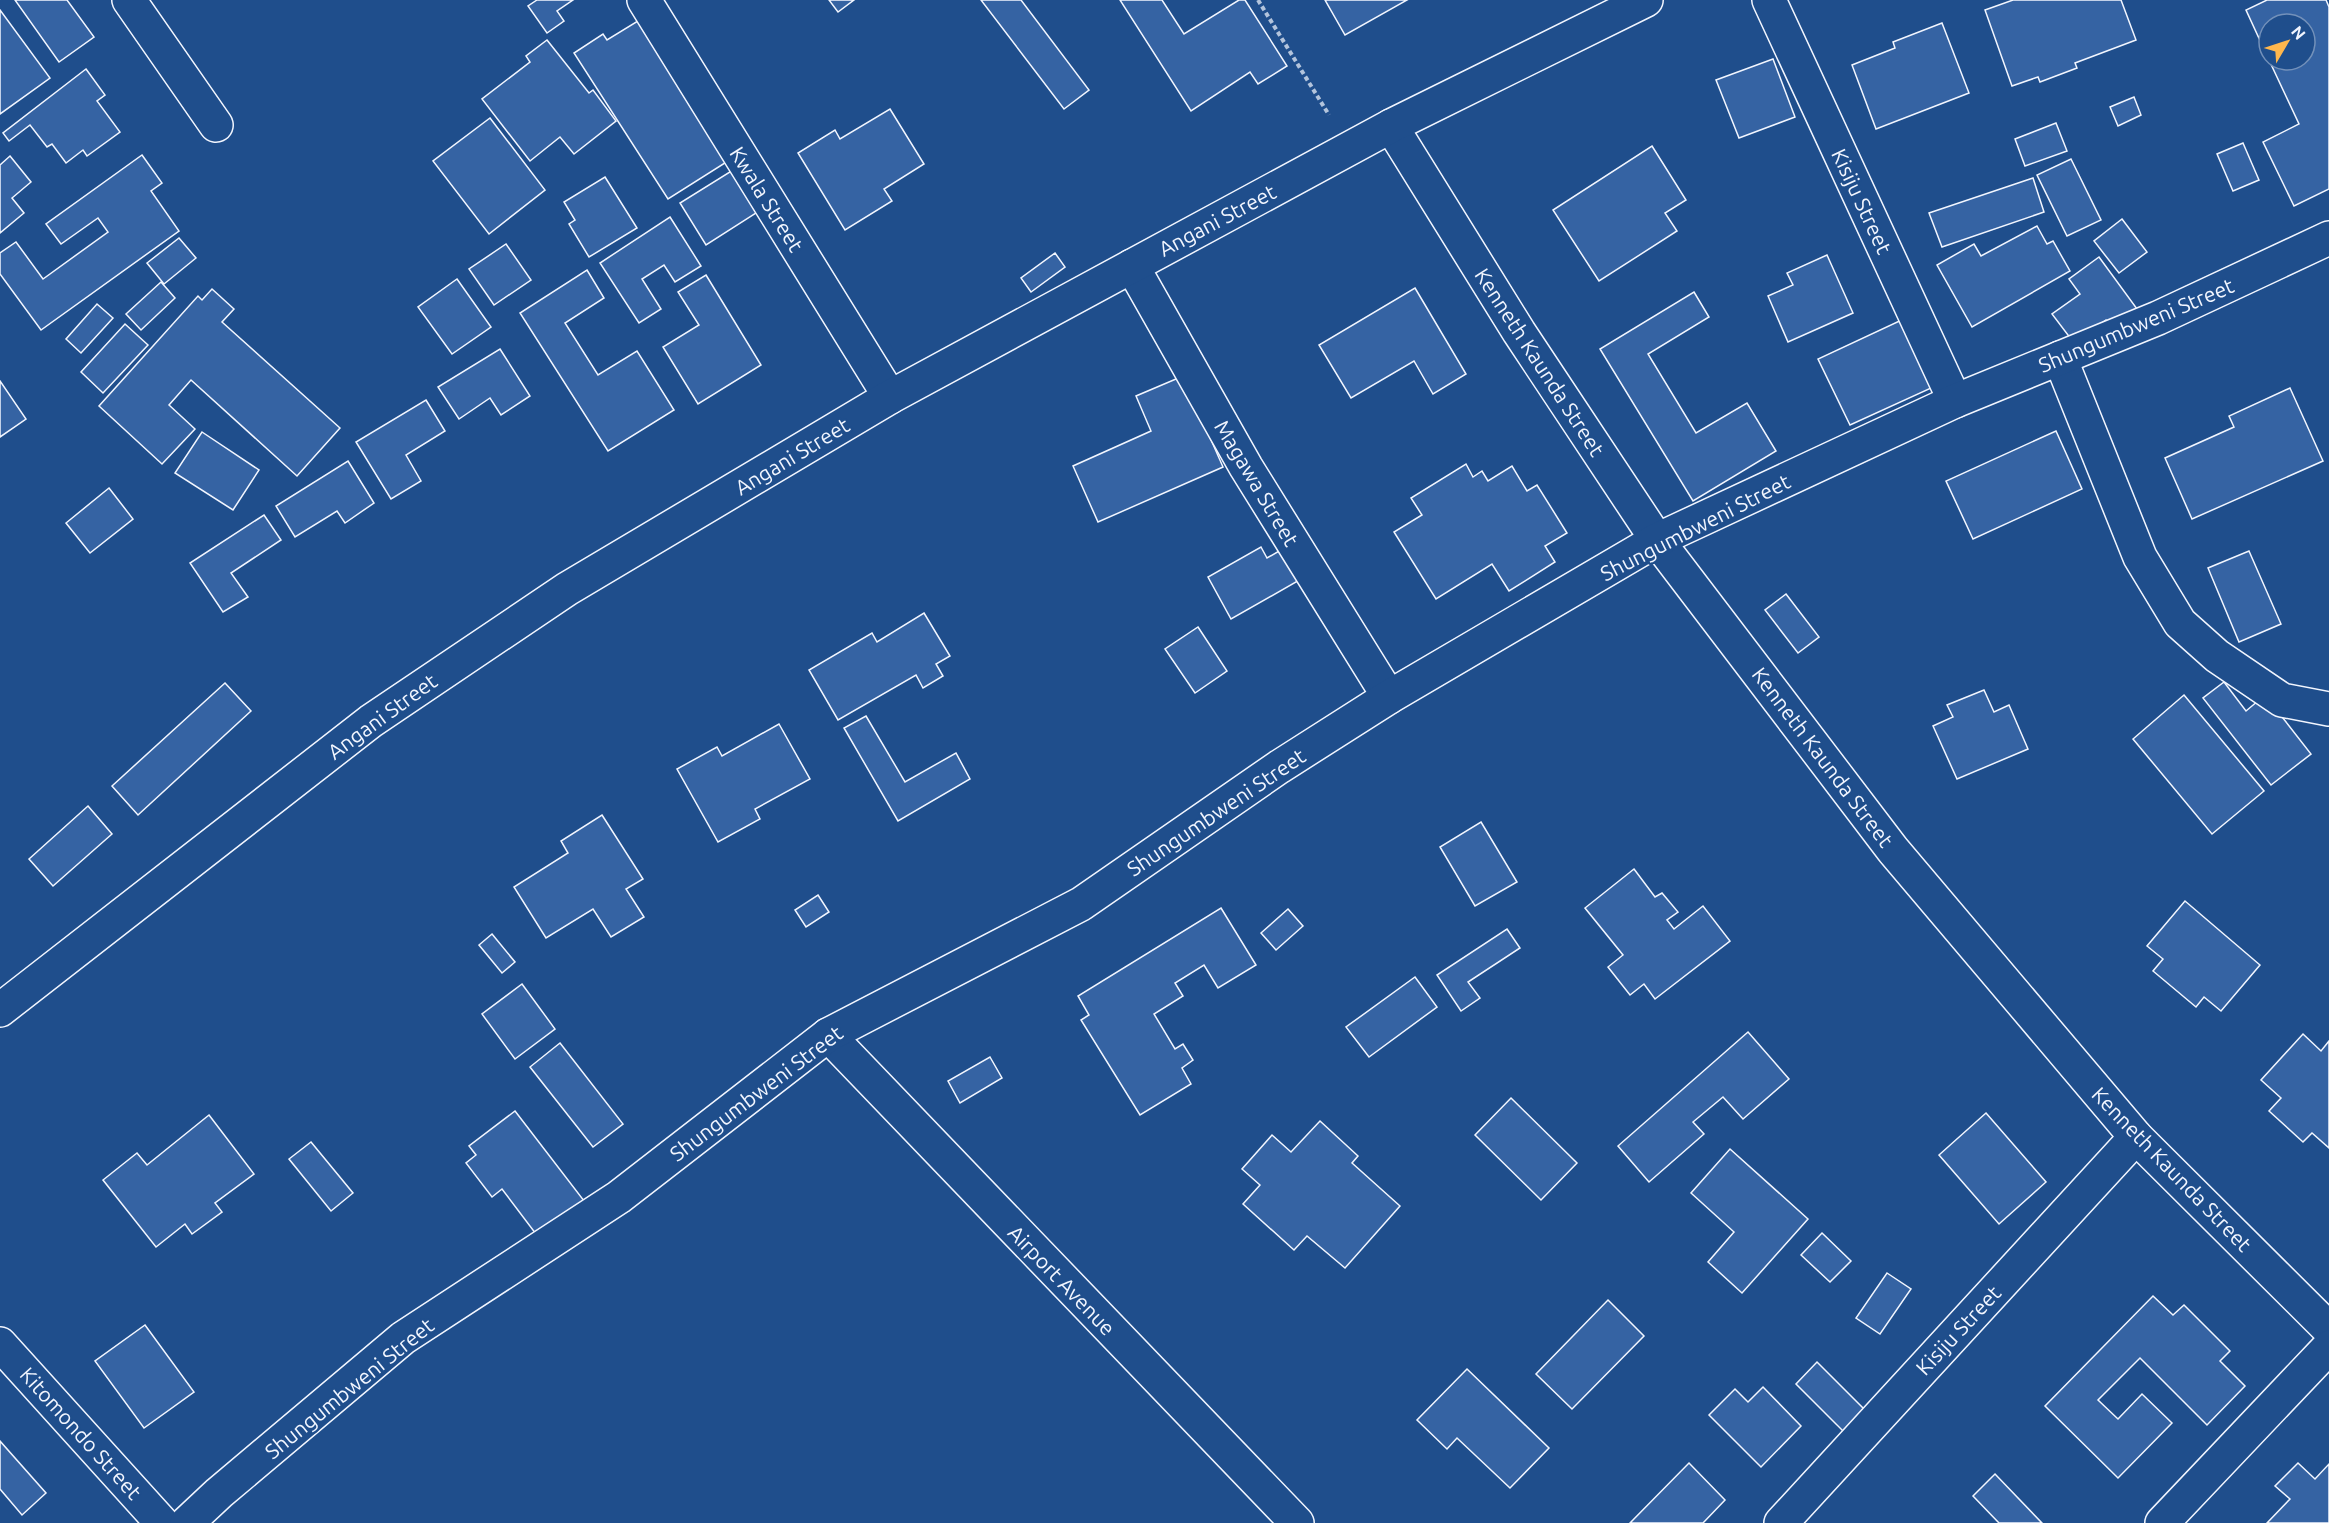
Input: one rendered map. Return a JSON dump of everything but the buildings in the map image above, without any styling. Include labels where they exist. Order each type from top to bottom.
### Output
[{"type":"street","points":[[129,0],[216,125]]},
{"type":"street","name":"Kwala Street","points":[[645,0],[890,397]]},
{"type":"street","name":"Kisiju Street","points":[[1769,0],[1955,401]]},
{"type":"street","name":"Angani Street","points":[[4,1010],[371,721],[567,588],[890,397],[1391,126],[1632,3]]},
{"type":"street","name":"Kenneth Kaunda Street","points":[[1391,126],[1519,332],[1657,540],[1893,850],[2136,1137],[2329,1329]]},
{"type":"street","name":"Shungumbweni Street","points":[[187,1523],[219,1493],[404,1338],[619,1197],[828,1035],[1081,904],[1279,767],[1389,697],[1657,540],[1955,401],[2158,318],[2329,238]]},
{"type":"street","name":"Magawa Street","points":[[1132,266],[1246,467],[1389,697]]},
{"type":"street","points":[[2060,358],[2140,557],[2180,623],[2217,656],[2282,700],[2329,709]]},
{"type":"street","name":"Airport Avenue","points":[[828,1035],[1297,1523]]},
{"type":"street","name":"Kisiju Street","points":[[1781,1523],[2136,1137]]},
{"type":"street","name":"Kitomondo Street","points":[[0,1344],[162,1523]]},
{"type":"street","points":[[2162,1523],[2329,1347]]},
{"type":"path","points":[[1258,0],[1350,149]]}]
